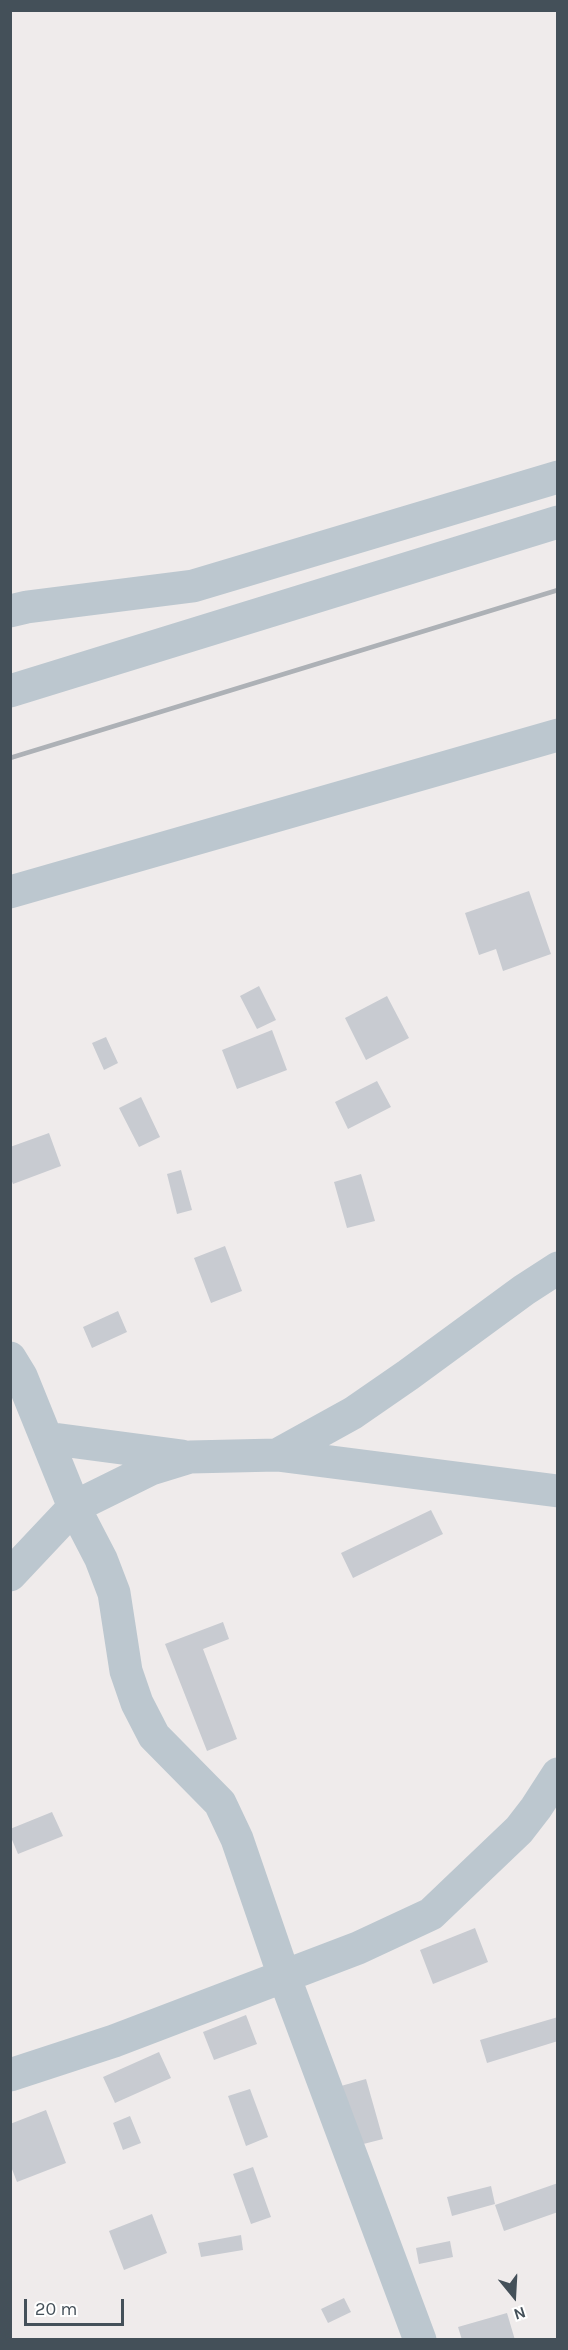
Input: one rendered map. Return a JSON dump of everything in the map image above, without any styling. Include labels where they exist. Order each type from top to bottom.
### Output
[{"type":"street","points":[[10,611],[193,586],[558,477]]},
{"type":"street","points":[[10,691],[558,522]]},
{"type":"street","points":[[10,892],[558,735]]},
{"type":"street","points":[[277,1455],[353,1413],[558,1268]]},
{"type":"street","points":[[10,1358],[21,1376],[74,1507],[101,1559],[114,1593],[126,1671],[137,1703],[154,1736],[220,1803],[237,1839],[284,1977],[420,2340]]},
{"type":"street","points":[[46,1438],[190,1457],[277,1455],[558,1491]]},
{"type":"street","points":[[10,1575],[74,1507],[151,1469],[190,1457]]},
{"type":"street","points":[[10,2075],[114,2041],[284,1977],[358,1948],[431,1914],[519,1830],[537,1808],[558,1774]]},
{"type":"building","points":[[529,891],[551,954],[503,971],[496,949],[479,955],[465,913]]},
{"type":"building","points":[[259,986],[276,1020],[257,1029],[240,996]]},
{"type":"building","points":[[387,996],[409,1038],[366,1060],[345,1018]]},
{"type":"building","points":[[272,1030],[287,1070],[237,1089],[222,1050]]},
{"type":"building","points":[[106,1037],[118,1063],[104,1070],[92,1043]]},
{"type":"building","points":[[377,1081],[391,1107],[348,1129],[335,1102]]},
{"type":"building","points":[[141,1097],[160,1137],[139,1147],[119,1108]]},
{"type":"building","points":[[49,1133],[61,1166],[13,1184],[10,1177],[10,1147]]},
{"type":"building","points":[[181,1170],[192,1210],[177,1214],[167,1174]]},
{"type":"building","points":[[361,1174],[375,1221],[347,1228],[334,1182]]},
{"type":"building","points":[[225,1246],[242,1291],[211,1303],[194,1258]]},
{"type":"building","points":[[118,1311],[127,1332],[92,1348],[83,1327]]},
{"type":"building","points":[[431,1510],[443,1534],[353,1578],[341,1553]]},
{"type":"building","points":[[223,1622],[229,1639],[203,1649],[237,1739],[207,1751],[165,1644]]},
{"type":"building","points":[[52,1812],[63,1836],[18,1854],[10,1835],[10,1829]]},
{"type":"building","points":[[475,1928],[488,1962],[433,1984],[420,1950]]},
{"type":"building","points":[[246,2015],[257,2044],[214,2060],[203,2032]]},
{"type":"building","points":[[558,2017],[558,2041],[487,2063],[480,2040]]},
{"type":"building","points":[[159,2052],[171,2078],[115,2103],[103,2077]]},
{"type":"building","points":[[366,2079],[383,2139],[340,2150],[323,2091]]},
{"type":"building","points":[[250,2089],[268,2137],[246,2146],[228,2096]]},
{"type":"building","points":[[46,2110],[66,2163],[17,2182],[10,2164],[10,2124]]},
{"type":"building","points":[[130,2116],[141,2143],[123,2150],[113,2123]]},
{"type":"building","points":[[253,2167],[271,2217],[251,2224],[233,2174]]},
{"type":"building","points":[[558,2183],[558,2212],[504,2231],[495,2205]]},
{"type":"building","points":[[491,2186],[495,2204],[452,2216],[447,2197]]},
{"type":"building","points":[[152,2214],[167,2253],[124,2270],[109,2231]]},
{"type":"building","points":[[241,2235],[243,2250],[201,2257],[198,2243]]},
{"type":"building","points":[[450,2241],[453,2257],[419,2264],[416,2248]]},
{"type":"building","points":[[344,2298],[351,2312],[328,2323],[321,2309]]},
{"type":"building","points":[[507,2313],[515,2340],[462,2340],[458,2327]]},
{"type":"railway","points":[[10,758],[558,590]]}]
